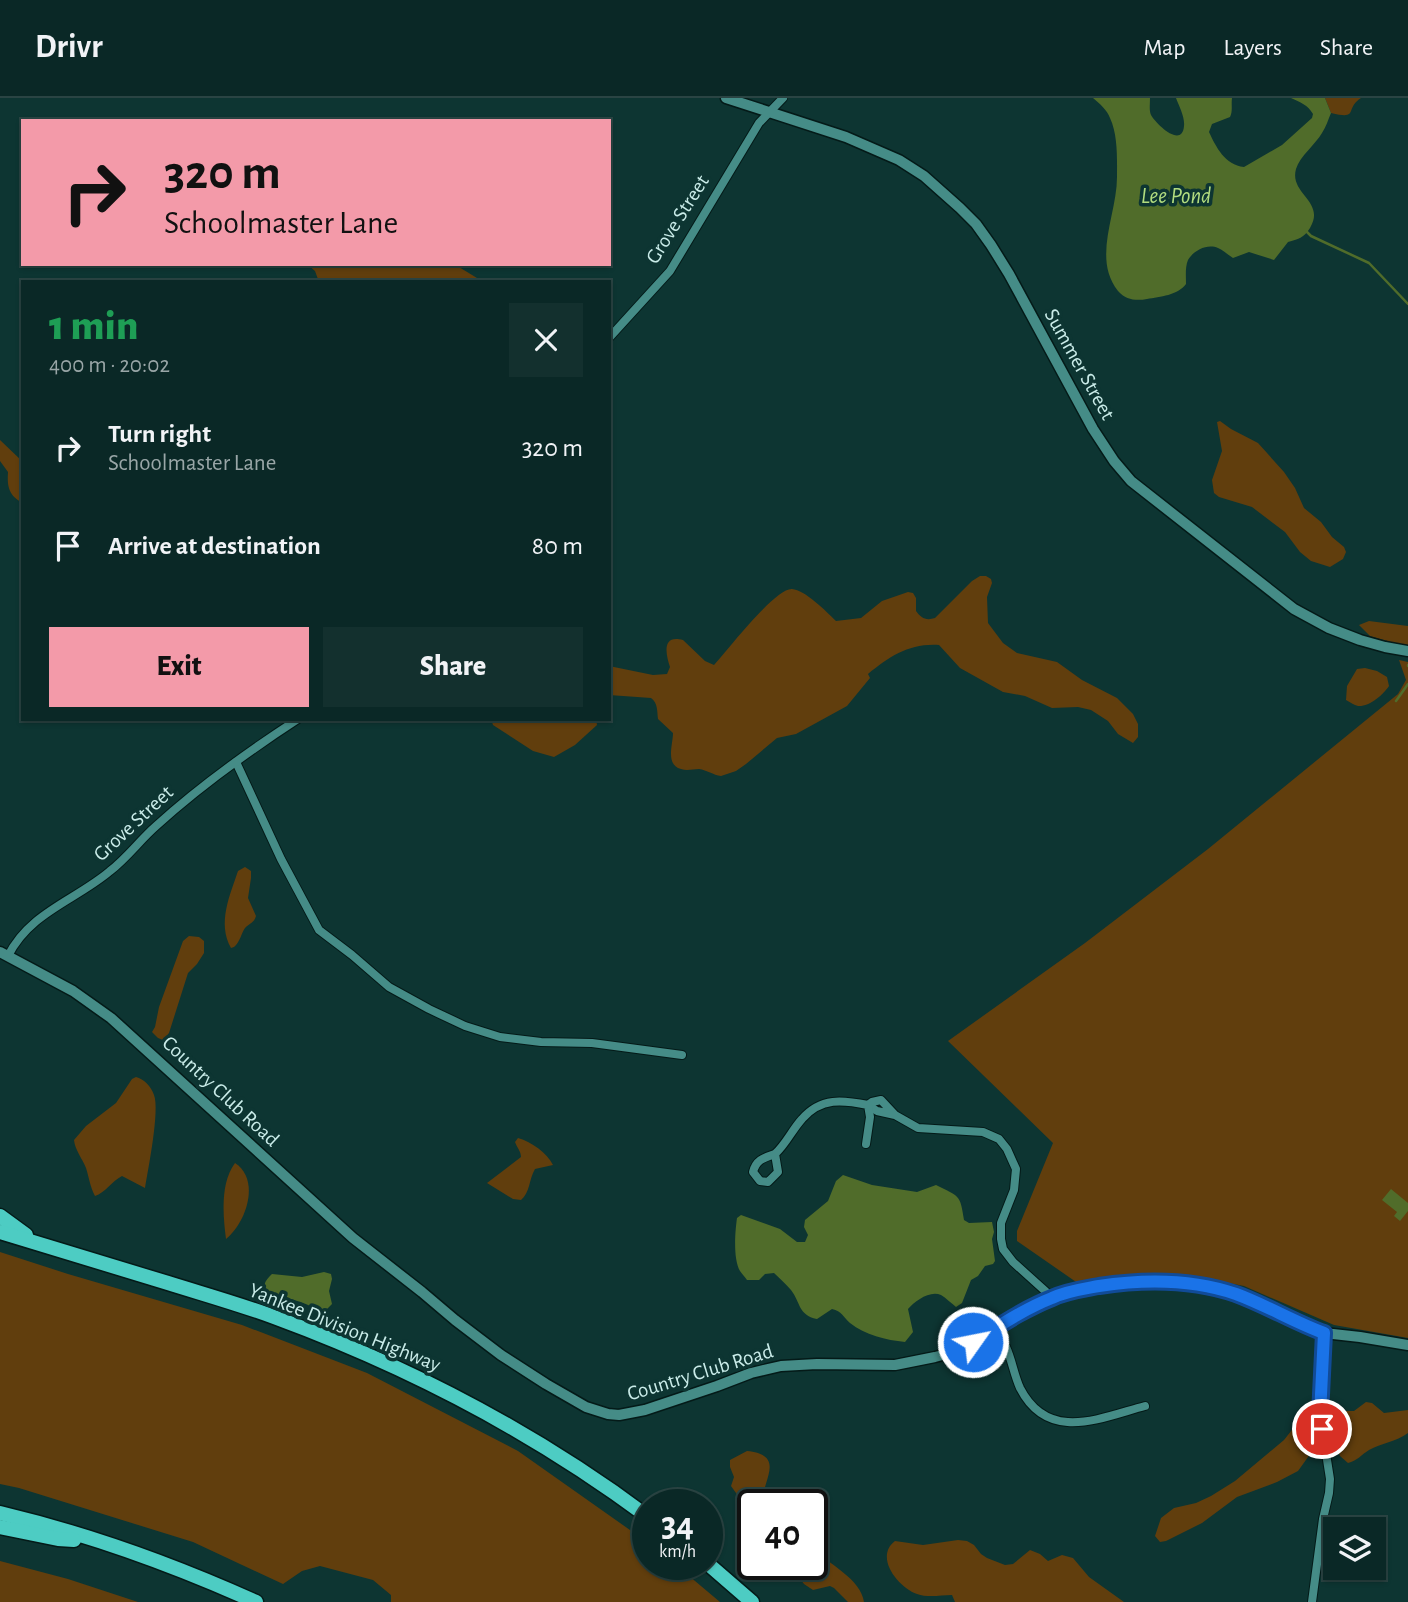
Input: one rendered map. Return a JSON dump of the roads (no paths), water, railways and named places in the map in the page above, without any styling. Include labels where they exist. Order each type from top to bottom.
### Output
[{"type":"highway","points":[[0,1216],[36,1242]]},
{"type":"highway","name":"Yankee Division Highway","points":[[0,1231],[257,1311],[379,1359],[515,1429],[632,1506]]},
{"type":"highway","points":[[0,1513],[105,1543],[185,1571],[256,1602]]},
{"type":"highway","points":[[0,1527],[58,1539],[105,1543]]},
{"type":"highway","points":[[723,1577],[752,1602]]},
{"type":"street","name":"Summer Street","points":[[726,98],[846,137],[899,160],[943,191],[976,224],[991,245],[1093,429],[1131,481],[1294,609],[1329,628],[1360,640],[1385,648],[1408,651]]},
{"type":"street","name":"Grove Street","points":[[611,336],[670,271],[759,123],[783,98]]},
{"type":"street","name":"Grove Street","points":[[4,954],[40,918],[112,870],[154,827],[236,762],[295,721]]},
{"type":"street","points":[[236,762],[281,859],[319,930],[389,987],[465,1026],[500,1037],[541,1042],[592,1043],[682,1055]]},
{"type":"street","name":"Country Club Road","points":[[4,954],[64,985],[101,1010],[153,1054],[353,1238],[501,1355],[588,1408],[608,1414],[619,1415],[645,1410],[751,1373],[781,1366],[895,1364],[935,1357],[973,1342],[1024,1311],[1070,1291],[1138,1281],[1176,1282],[1216,1288],[1249,1298],[1304,1326],[1324,1333],[1408,1345]]},
{"type":"street","points":[[775,1154],[803,1118],[818,1106],[845,1100],[895,1115],[918,1128],[983,1132],[999,1139],[1016,1169],[1014,1190],[1000,1223],[1003,1249],[1013,1262],[1053,1298]]},
{"type":"street","points":[[866,1144],[870,1117],[868,1105]]},
{"type":"street","points":[[995,1328],[1006,1348],[1025,1397],[1045,1415],[1061,1422],[1082,1423],[1145,1406]]},
{"type":"street","points":[[1312,1602],[1322,1519],[1329,1493],[1320,1415],[1324,1333]]},
{"type":"water","name":"Lee Pond","points":[[1093,98],[1150,98],[1150,111],[1154,119],[1169,132],[1179,135],[1184,123],[1176,98],[1232,98],[1230,117],[1212,124],[1209,132],[1226,159],[1244,167],[1282,145],[1312,118],[1313,114],[1309,108],[1291,98],[1325,98],[1331,113],[1327,123],[1296,169],[1297,185],[1314,211],[1310,228],[1303,236],[1288,242],[1274,260],[1249,252],[1233,258],[1220,249],[1209,246],[1193,254],[1188,260],[1186,284],[1178,291],[1143,300],[1124,296],[1110,278],[1106,250],[1116,191],[1116,139],[1109,115]]},
{"type":"water","points":[[843,1175],[872,1185],[917,1192],[936,1185],[957,1197],[964,1220],[969,1223],[992,1222],[993,1264],[985,1266],[978,1276],[971,1280],[962,1303],[956,1307],[937,1294],[923,1297],[911,1306],[908,1309],[913,1332],[905,1342],[862,1331],[832,1309],[817,1319],[806,1315],[791,1290],[774,1273],[765,1274],[759,1280],[747,1280],[738,1266],[735,1245],[737,1218],[741,1215],[780,1229],[797,1242],[805,1242],[808,1235],[804,1227],[805,1220],[828,1201],[836,1181]]},
{"type":"water","points":[[1391,1189],[1408,1203],[1408,1211],[1400,1221],[1394,1216],[1397,1212],[1382,1200]]},
{"type":"water","points":[[324,1272],[331,1274],[332,1279],[329,1291],[332,1304],[326,1310],[321,1311],[266,1290],[266,1281],[272,1274],[302,1277]]},
{"type":"waterway","points":[[1307,232],[1369,263],[1408,304]]},
{"type":"waterway","points":[[1396,701],[1408,684]]}]
